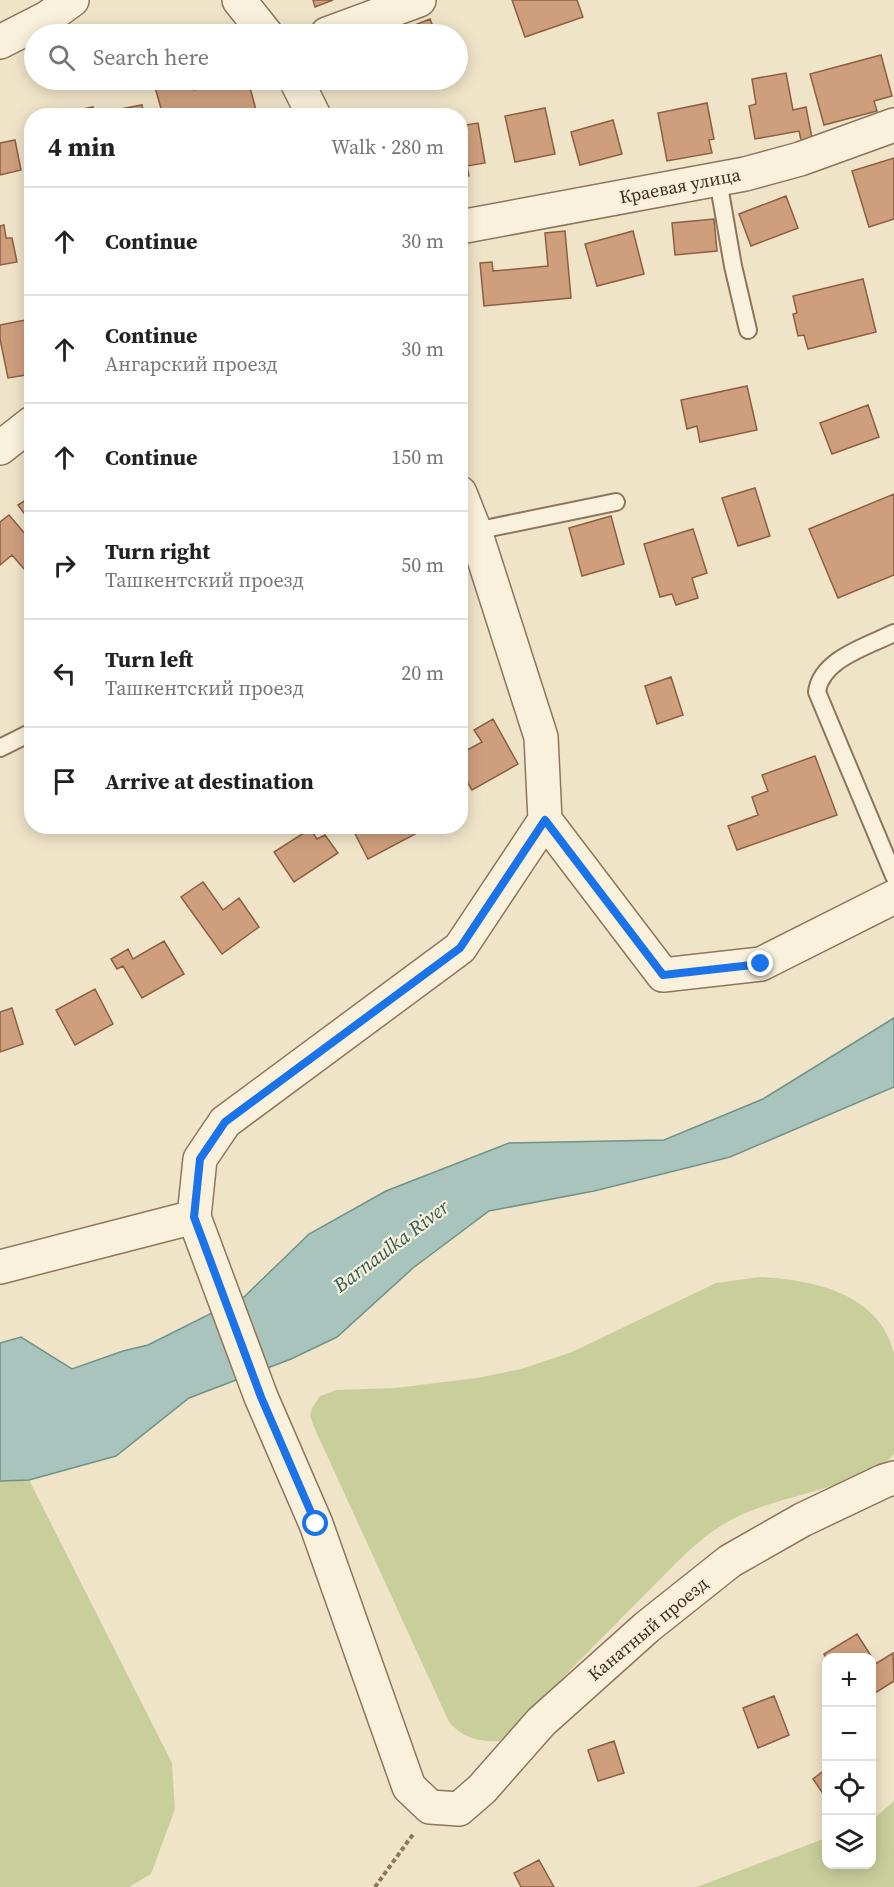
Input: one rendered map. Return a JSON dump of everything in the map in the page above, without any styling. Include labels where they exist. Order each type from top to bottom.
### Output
[{"type":"street","points":[[35,24],[72,0]]},
{"type":"street","points":[[239,0],[258,24]]},
{"type":"street","points":[[354,24],[419,0]]},
{"type":"street","points":[[0,42],[24,30]]},
{"type":"street","points":[[301,90],[310,108]]},
{"type":"street","name":"Краевая улица","points":[[468,226],[718,180],[800,159],[894,125]]},
{"type":"street","points":[[0,448],[24,429]]},
{"type":"street","points":[[468,517],[541,737],[545,820],[663,975],[761,964],[894,897]]},
{"type":"street","points":[[430,1807],[409,1787],[316,1524],[261,1397],[194,1217],[200,1159],[225,1122],[460,948],[545,820]]},
{"type":"street","points":[[0,1267],[194,1217]]},
{"type":"street","name":"Канатный проезд","points":[[430,1807],[459,1809],[482,1789],[541,1722],[646,1627],[730,1561],[802,1520],[884,1480],[894,1478]]},
{"type":"lane","points":[[718,180],[733,267],[748,330]]},
{"type":"lane","points":[[468,511],[616,502]]},
{"type":"lane","points":[[894,633],[833,664],[818,681],[817,692],[894,876]]},
{"type":"lane","points":[[0,748],[24,736]]},
{"type":"path","points":[[375,1887],[430,1807]]},
{"type":"green space","points":[[760,1277],[822,1287],[859,1303],[874,1316],[886,1333],[894,1353],[894,1454],[884,1464],[850,1480],[753,1510],[721,1526],[677,1562],[500,1741],[479,1740],[460,1732],[449,1722],[314,1427],[310,1416],[312,1408],[320,1396],[336,1390],[395,1388],[477,1378],[521,1369],[572,1352],[716,1283]]},
{"type":"green space","points":[[29,1480],[172,1763],[175,1809],[151,1874],[129,1887],[0,1887],[0,1481]]},
{"type":"green space","points":[[894,1801],[894,1887],[697,1887],[822,1840],[822,1869],[876,1869],[876,1817]]},
{"type":"water","name":"Barnaulka River","points":[[894,1018],[894,1087],[730,1157],[594,1191],[489,1211],[413,1268],[337,1337],[291,1359],[189,1398],[116,1456],[29,1480],[0,1481],[0,1343],[21,1337],[72,1369],[123,1351],[148,1345],[244,1297],[309,1234],[386,1191],[509,1143],[664,1140],[763,1099]]},
{"type":"building","points":[[313,0],[333,0],[315,7]]},
{"type":"building","points":[[512,0],[577,0],[583,17],[525,37]]},
{"type":"building","points":[[430,19],[432,24],[417,24]]},
{"type":"building","points":[[881,55],[892,96],[874,101],[877,111],[824,125],[810,74]]},
{"type":"building","points":[[786,73],[793,110],[806,107],[812,138],[801,140],[799,131],[755,139],[749,106],[756,104],[752,79]]},
{"type":"building","points":[[156,90],[251,90],[255,108],[161,108]]},
{"type":"building","points":[[707,103],[714,139],[709,140],[712,153],[667,161],[658,113]]},
{"type":"building","points":[[142,105],[143,108],[126,108]]},
{"type":"building","points":[[545,108],[555,154],[515,162],[505,116]]},
{"type":"building","points":[[613,120],[622,154],[580,165],[571,132]]},
{"type":"building","points":[[478,123],[485,163],[468,166],[468,125]]},
{"type":"building","points":[[15,140],[21,170],[0,175],[0,143]]},
{"type":"building","points":[[894,158],[894,219],[869,227],[852,171]]},
{"type":"building","points":[[786,196],[798,228],[751,246],[739,214]]},
{"type":"building","points":[[714,219],[717,251],[675,255],[672,223]]},
{"type":"building","points":[[4,225],[6,238],[12,238],[17,262],[0,265],[0,226]]},
{"type":"building","points":[[565,231],[571,298],[484,306],[480,263],[492,262],[493,271],[548,266],[545,233]]},
{"type":"building","points":[[633,231],[644,274],[597,286],[585,244]]},
{"type":"building","points":[[863,279],[876,332],[808,349],[804,335],[798,336],[793,314],[797,313],[793,296]]},
{"type":"building","points":[[24,320],[24,375],[8,378],[0,339],[0,325]]},
{"type":"building","points":[[747,386],[757,430],[700,442],[697,426],[687,429],[681,400]]},
{"type":"building","points":[[868,405],[879,437],[832,454],[820,423]]},
{"type":"building","points":[[755,488],[770,536],[738,546],[722,498]]},
{"type":"building","points":[[894,494],[894,575],[838,598],[809,529]]},
{"type":"building","points":[[24,501],[24,513],[18,505]]},
{"type":"building","points":[[9,515],[24,533],[24,569],[12,555],[0,565],[0,522]]},
{"type":"building","points":[[611,516],[624,564],[582,576],[569,528]]},
{"type":"building","points":[[693,529],[707,573],[692,578],[698,598],[676,605],[672,594],[660,597],[644,544]]},
{"type":"building","points":[[671,677],[683,715],[657,724],[645,686]]},
{"type":"building","points":[[493,719],[518,764],[472,790],[468,783],[468,750],[482,742],[474,730]]},
{"type":"building","points":[[815,756],[837,815],[737,850],[728,826],[758,815],[752,797],[768,791],[762,775]]},
{"type":"building","points":[[302,834],[314,834],[317,839],[325,835],[338,853],[294,882],[274,852]]},
{"type":"building","points":[[355,834],[415,834],[368,859]]},
{"type":"building","points":[[203,882],[223,910],[239,898],[259,927],[222,954],[181,897]]},
{"type":"building","points":[[164,941],[184,974],[142,998],[123,966],[117,969],[111,959],[128,949],[133,959]]},
{"type":"building","points":[[95,989],[113,1024],[75,1045],[56,1010]]},
{"type":"building","points":[[12,1008],[23,1044],[0,1052],[0,1012]]},
{"type":"building","points":[[857,1634],[869,1653],[826,1653]]},
{"type":"building","points":[[893,1653],[894,1681],[876,1692],[876,1664]]},
{"type":"building","points":[[774,1696],[789,1735],[758,1748],[743,1708]]},
{"type":"building","points":[[614,1741],[624,1773],[598,1781],[588,1750]]},
{"type":"building","points":[[822,1772],[822,1792],[813,1779]]},
{"type":"building","points":[[539,1860],[554,1887],[521,1887],[514,1873]]},
{"type":"route","points":[[316,1524],[261,1397],[194,1217],[200,1159],[225,1122],[460,948],[545,820],[663,975],[761,964]]}]
